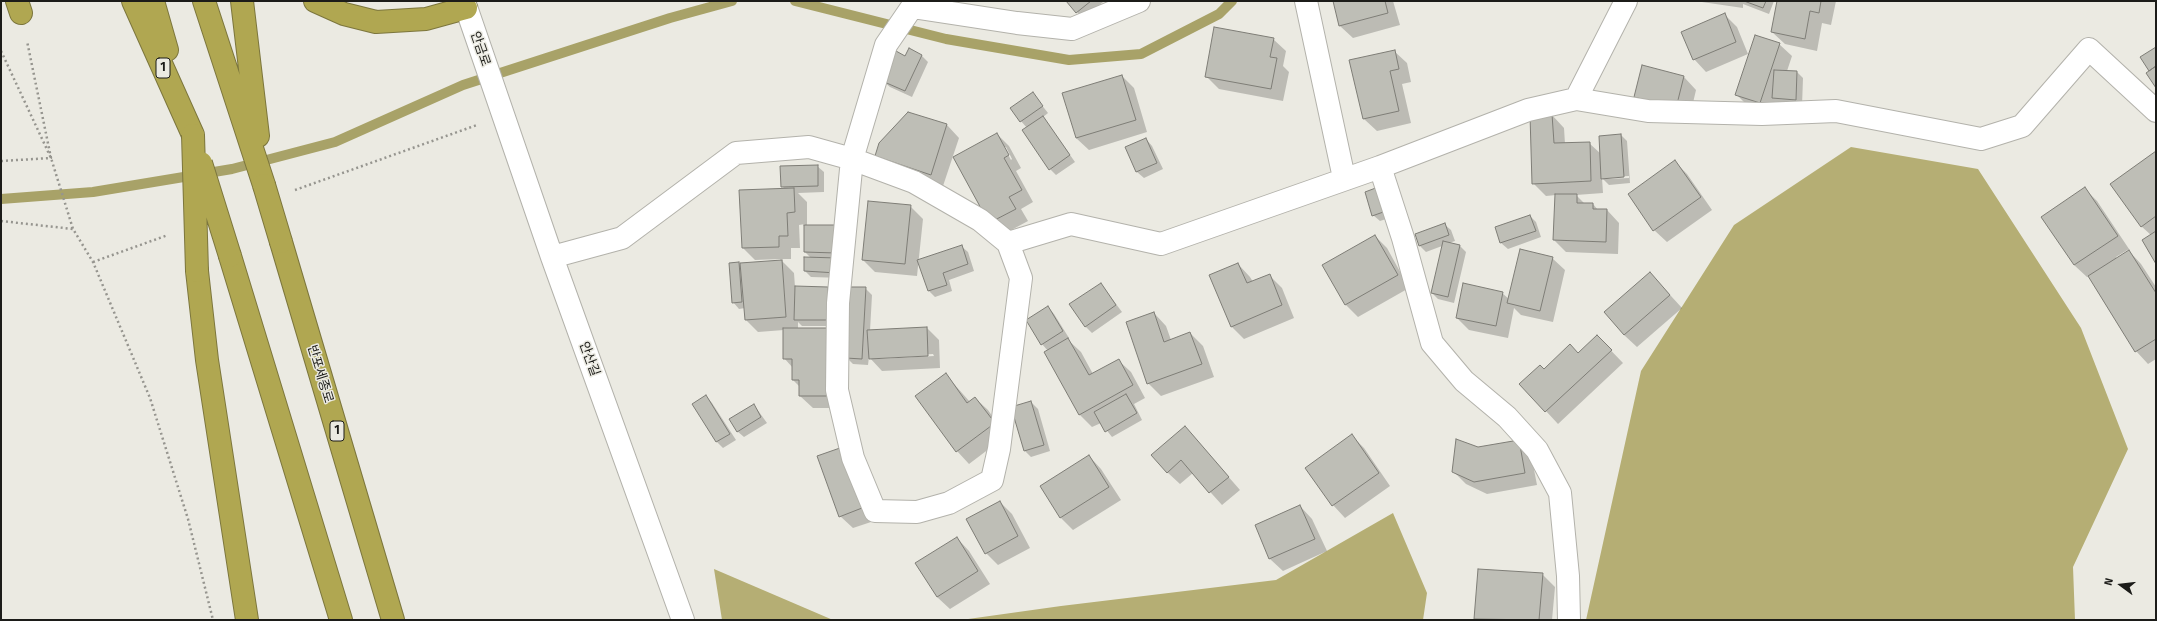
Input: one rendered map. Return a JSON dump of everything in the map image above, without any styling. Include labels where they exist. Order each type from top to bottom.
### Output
[{"type":"highway","name":"1","points":[[133,1],[193,135],[340,620]]},
{"type":"highway","points":[[152,1],[193,135],[197,271],[207,360],[247,620]]},
{"type":"highway","name":"1","points":[[204,1],[249,118]]},
{"type":"highway","points":[[242,1],[249,118]]},
{"type":"highway","points":[[315,1],[344,14],[376,22],[426,20],[465,5]]},
{"type":"highway","name":"반포세종로","points":[[249,118],[264,185],[393,620]]},
{"type":"street","points":[[552,257],[622,238],[736,153],[809,147],[852,160],[914,182],[980,220],[1008,242],[1021,278],[999,449],[992,480],[949,503],[917,512],[875,511],[853,458],[837,390],[838,302],[852,160],[886,45],[912,7],[1017,23],[1072,29],[1139,1]]},
{"type":"street","points":[[1306,1],[1344,178]]},
{"type":"street","points":[[1576,99],[1626,1]]},
{"type":"street","name":"안금로","points":[[465,5],[500,107]]},
{"type":"street","points":[[1008,242],[1071,224],[1161,244],[1344,178],[1380,167],[1528,110],[1576,99],[1648,111],[1762,114],[1836,111],[1981,139],[2022,126],[2089,49],[2156,111]]},
{"type":"street","name":"안산길","points":[[500,107],[552,257],[683,620]]},
{"type":"street","points":[[1380,167],[1403,238],[1432,343],[1464,381],[1507,417],[1537,450],[1560,493],[1568,576],[1569,620]]},
{"type":"path","points":[[19,7],[51,158],[67,213],[73,229],[93,262],[150,398],[188,519],[213,620]]},
{"type":"path","points":[[1,51],[51,158]]},
{"type":"path","points":[[294,190],[500,107]]},
{"type":"path","points":[[1,162],[51,158]]},
{"type":"path","points":[[1,221],[73,229]]},
{"type":"path","points":[[93,262],[175,233]]},
{"type":"shaded area","points":[[1851,147],[1978,169],[2081,328],[2128,449],[2073,567],[2075,620],[1586,620],[1641,371],[1734,225]]},
{"type":"shaded area","points":[[1393,513],[1427,593],[1423,620],[961,620],[1061,606],[1276,580]]},
{"type":"shaded area","points":[[714,569],[833,620],[722,620]]},
{"type":"building","points":[[1066,1],[1091,1],[1076,13]]},
{"type":"building","points":[[1333,1],[1385,1],[1388,13],[1339,26]]},
{"type":"building","points":[[1744,1],[1766,1],[1763,8]]},
{"type":"building","points":[[1777,1],[1821,1],[1819,13],[1810,11],[1805,39],[1771,32]]},
{"type":"building","points":[[1725,13],[1736,42],[1693,60],[1681,32]]},
{"type":"building","points":[[1214,27],[1274,38],[1270,57],[1277,58],[1271,89],[1205,77]]},
{"type":"building","points":[[1755,35],[1780,43],[1760,103],[1735,95]]},
{"type":"building","points":[[2156,47],[2156,66],[2149,71],[2140,57]]},
{"type":"building","points":[[909,48],[922,55],[905,91],[882,81],[896,51],[905,56]]},
{"type":"building","points":[[1395,50],[1399,69],[1390,71],[1399,111],[1363,119],[1349,60]]},
{"type":"building","points":[[1642,65],[1684,76],[1676,108],[1634,97]]},
{"type":"building","points":[[2156,66],[2156,88],[2146,73]]},
{"type":"building","points":[[1774,70],[1797,71],[1796,100],[1772,98]]},
{"type":"building","points":[[1122,75],[1136,120],[1076,138],[1062,93]]},
{"type":"building","points":[[1033,92],[1043,106],[1020,122],[1010,108]]},
{"type":"building","points":[[908,112],[947,124],[931,175],[875,156],[879,143]]},
{"type":"building","points":[[1552,114],[1554,143],[1590,142],[1591,181],[1532,184],[1530,115]]},
{"type":"building","points":[[1043,116],[1070,155],[1049,170],[1022,130]]},
{"type":"building","points":[[997,133],[1009,155],[1004,158],[1022,190],[1009,197],[1016,209],[989,223],[953,157]]},
{"type":"building","points":[[1621,134],[1624,177],[1601,179],[1599,136]]},
{"type":"building","points":[[1146,138],[1157,163],[1136,172],[1125,147]]},
{"type":"building","points":[[2156,151],[2156,216],[2141,227],[2110,184]]},
{"type":"building","points":[[1675,160],[1701,197],[1653,231],[1628,194]]},
{"type":"building","points":[[818,165],[818,186],[781,187],[780,166]]},
{"type":"building","points":[[1381,186],[1389,210],[1372,216],[1365,192]]},
{"type":"building","points":[[2085,187],[2118,236],[2074,265],[2041,217]]},
{"type":"building","points":[[794,188],[795,212],[787,213],[788,236],[779,236],[779,247],[742,248],[739,190]]},
{"type":"building","points":[[1555,194],[1577,194],[1577,203],[1593,203],[1593,209],[1607,209],[1606,242],[1553,240]]},
{"type":"building","points":[[868,201],[911,205],[905,264],[862,260]]},
{"type":"building","points":[[1530,215],[1536,231],[1500,243],[1495,227]]},
{"type":"building","points":[[1445,223],[1449,235],[1419,246],[1415,234]]},
{"type":"building","points":[[804,225],[837,225],[836,253],[804,252]]},
{"type":"building","points":[[2156,231],[2156,264],[2142,240]]},
{"type":"building","points":[[1375,235],[1398,275],[1345,305],[1322,265]]},
{"type":"building","points":[[1443,241],[1460,245],[1448,297],[1431,293]]},
{"type":"building","points":[[962,245],[968,264],[943,273],[947,285],[928,291],[917,260]]},
{"type":"building","points":[[1520,249],[1553,257],[1540,311],[1507,303]]},
{"type":"building","points":[[2129,250],[2156,293],[2156,339],[2135,352],[2088,276]]},
{"type":"building","points":[[804,257],[837,258],[837,273],[804,271]]},
{"type":"building","points":[[782,260],[786,317],[745,320],[740,263]]},
{"type":"building","points":[[739,262],[742,302],[732,303],[729,263]]},
{"type":"building","points":[[1238,263],[1247,283],[1270,274],[1282,305],[1231,327],[1209,275]]},
{"type":"building","points":[[1650,272],[1670,295],[1624,335],[1604,312]]},
{"type":"building","points":[[1101,283],[1116,305],[1085,327],[1069,304]]},
{"type":"building","points":[[1463,283],[1503,292],[1496,326],[1456,318]]},
{"type":"building","points":[[795,286],[828,287],[827,320],[794,320]]},
{"type":"building","points":[[849,287],[866,287],[862,359],[846,358]]},
{"type":"building","points":[[1048,306],[1063,331],[1041,345],[1026,320]]},
{"type":"building","points":[[1154,312],[1164,342],[1190,332],[1202,364],[1147,384],[1126,322]]},
{"type":"building","points":[[927,327],[928,356],[869,359],[867,330]]},
{"type":"building","points":[[783,328],[832,328],[832,396],[799,396],[799,380],[792,380],[792,359],[783,359]]},
{"type":"building","points":[[1597,335],[1612,350],[1545,412],[1519,384],[1540,365],[1544,369],[1570,344],[1578,353]]},
{"type":"building","points":[[1068,338],[1089,375],[1119,359],[1133,385],[1079,415],[1044,352]]},
{"type":"building","points":[[946,373],[967,403],[975,397],[995,423],[956,452],[915,396]]},
{"type":"building","points":[[1126,394],[1137,413],[1105,432],[1094,412]]},
{"type":"building","points":[[706,395],[730,434],[716,442],[692,404]]},
{"type":"building","points":[[1031,401],[1044,445],[1024,451],[1011,407]]},
{"type":"building","points":[[754,404],[761,417],[737,432],[729,419]]},
{"type":"building","points":[[1185,426],[1229,477],[1209,493],[1181,460],[1167,473],[1151,455]]},
{"type":"building","points":[[1352,434],[1379,473],[1332,506],[1305,468]]},
{"type":"building","points":[[1456,439],[1478,447],[1519,440],[1525,473],[1474,482],[1452,472]]},
{"type":"building","points":[[840,448],[862,508],[839,517],[817,456]]},
{"type":"building","points":[[1089,455],[1109,487],[1060,518],[1040,486]]},
{"type":"building","points":[[1000,501],[1018,536],[985,554],[966,519]]},
{"type":"building","points":[[1300,505],[1315,539],[1269,559],[1255,525]]},
{"type":"building","points":[[957,537],[978,571],[937,597],[915,563]]},
{"type":"building","points":[[1478,569],[1543,573],[1539,620],[1474,619]]},
{"type":"waterway","points":[[1,199],[93,192],[232,169],[335,142],[463,85],[670,18],[732,1]]},
{"type":"waterway","points":[[795,1],[946,39],[1069,60],[1141,54],[1219,14],[1232,1]]}]
